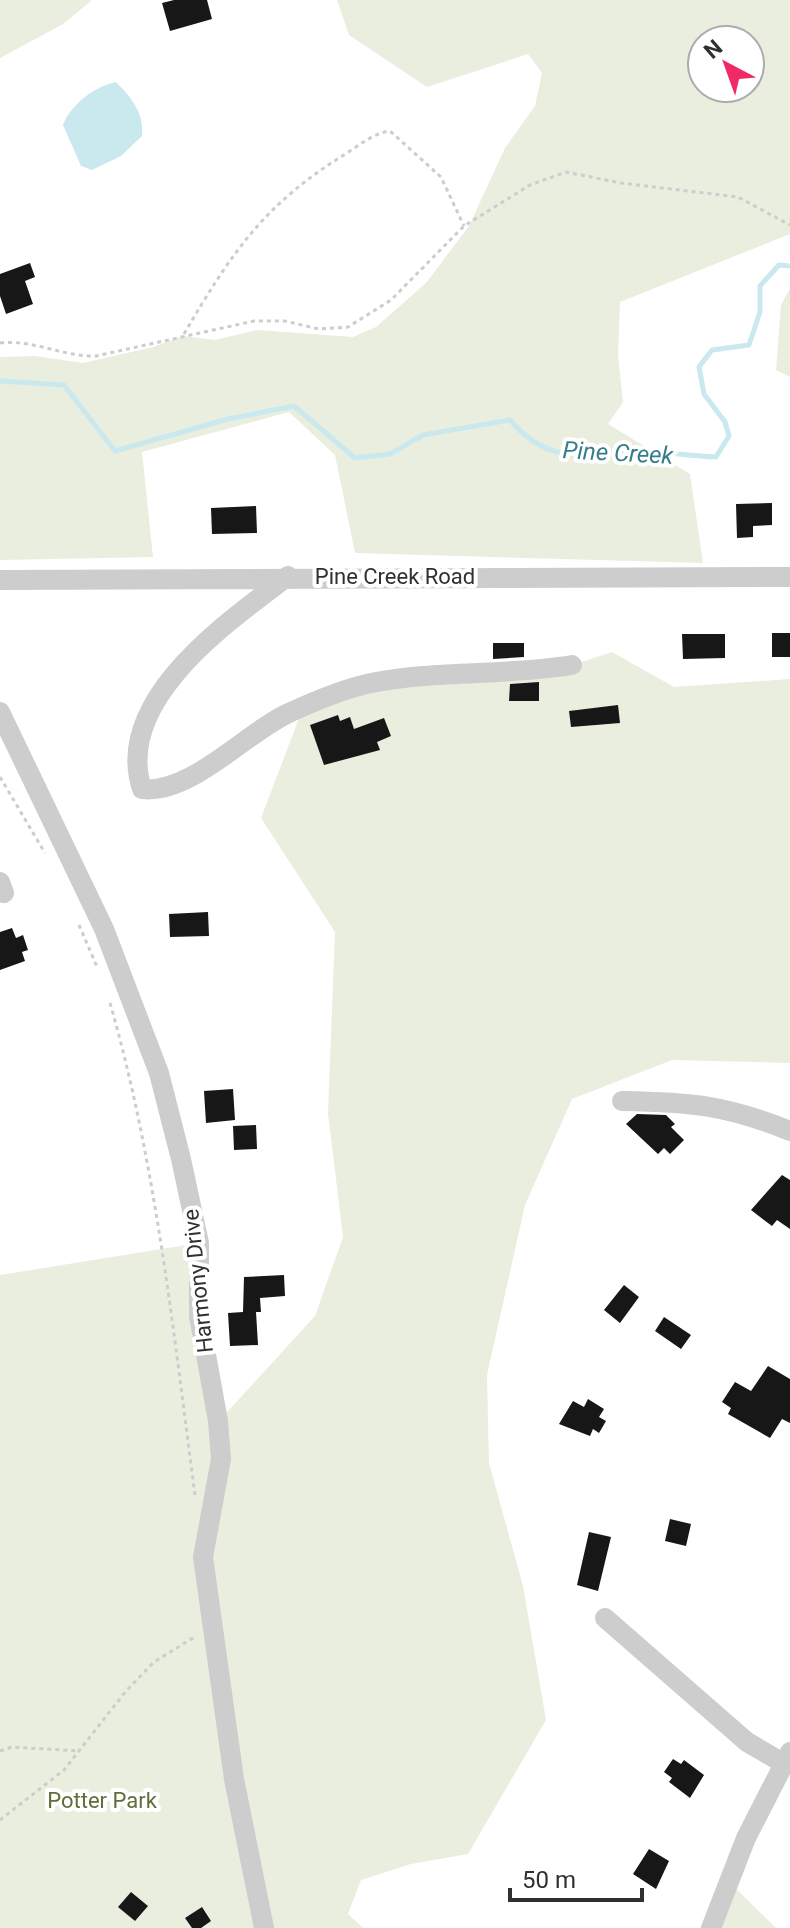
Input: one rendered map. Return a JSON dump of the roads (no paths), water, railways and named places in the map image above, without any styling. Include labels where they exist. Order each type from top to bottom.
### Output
[{"type":"street","name":"Pine Creek Road","points":[[0,580],[288,576],[790,577]]},
{"type":"street","points":[[288,576],[210,636],[159,693],[135,767],[142,789],[160,791],[232,751],[273,719],[341,691],[413,677],[537,671],[572,665]]},
{"type":"street","name":"Harmony Drive","points":[[0,712],[104,929],[159,1073],[181,1159],[199,1243],[199,1316],[218,1421],[221,1459],[203,1557],[234,1779],[264,1928]]},
{"type":"street","points":[[622,1101],[684,1102],[740,1111],[790,1131]]},
{"type":"street","points":[[605,1618],[747,1742],[787,1758],[746,1838],[711,1928]]},
{"type":"water","points":[[116,82],[136,106],[142,136],[121,156],[92,170],[81,166],[63,125],[71,110],[84,98]]},
{"type":"waterway","name":"Pine Creek","points":[[0,381],[64,385],[115,451],[228,419],[294,406],[355,458],[390,454],[423,435],[510,420],[540,446],[571,454],[641,451],[716,457],[729,436],[725,422],[704,394],[699,367],[712,350],[749,345],[760,312],[760,286],[779,265],[790,266]]},
{"type":"park label","name":"Potter Park","points":[[102,1800]]}]
